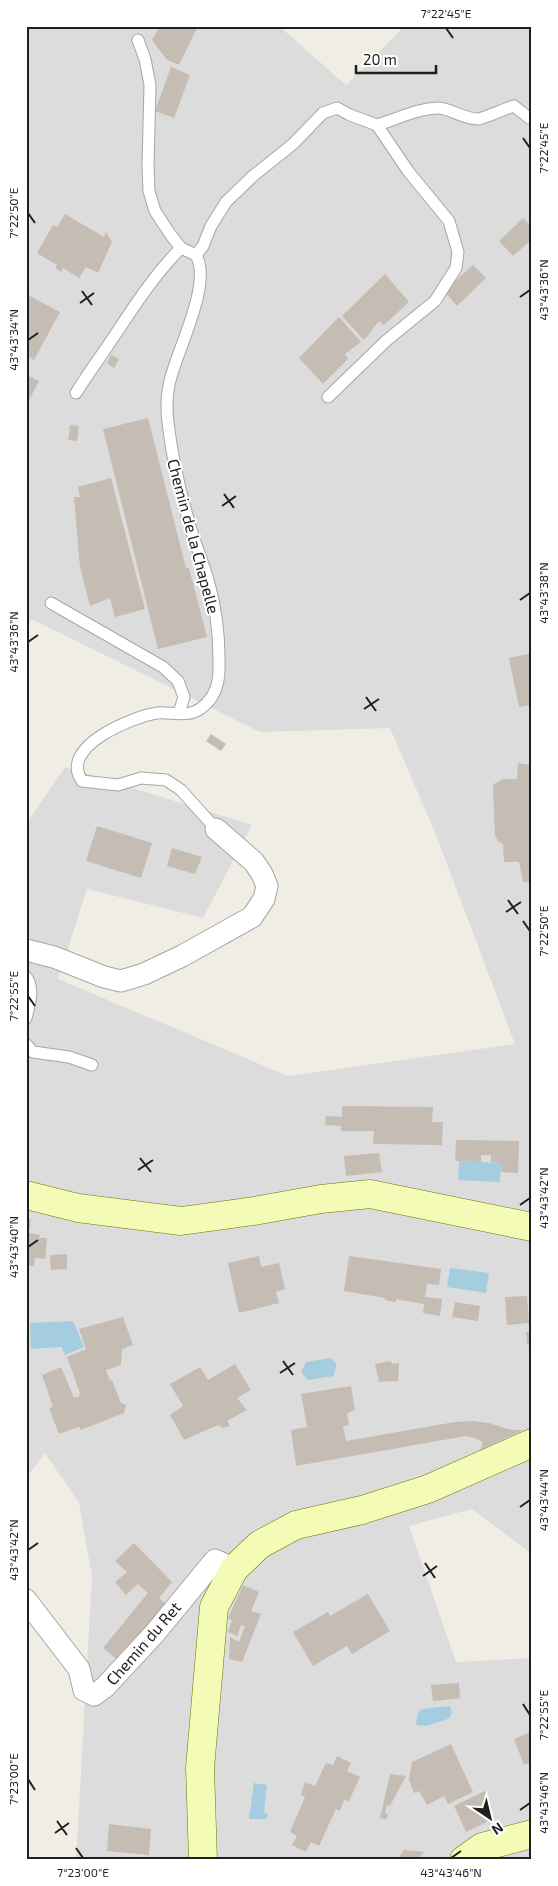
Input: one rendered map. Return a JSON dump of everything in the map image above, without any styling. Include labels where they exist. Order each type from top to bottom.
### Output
[{"type":"street","name":"Chemin de la Chapelle","points":[[26,950],[54,957],[104,977],[122,981],[144,974],[182,956],[252,917],[264,899],[267,886],[254,862],[216,829]]},
{"type":"street","points":[[26,1195],[78,1208],[181,1221],[254,1211],[320,1198],[370,1194],[532,1227]]},
{"type":"street","points":[[203,1860],[200,1768],[214,1607],[234,1569],[259,1545],[296,1525],[362,1510],[428,1489],[532,1443]]},
{"type":"street","name":"Chemin du Ret","points":[[26,1600],[79,1669],[84,1690],[94,1696],[105,1687],[155,1633],[214,1560],[234,1569]]},
{"type":"street","points":[[464,1860],[482,1847],[532,1834]]},
{"type":"lane","points":[[138,40],[145,59],[150,85],[149,191],[155,212],[181,248],[196,255],[203,246],[211,226],[226,202],[253,176],[293,144],[323,113],[337,108],[377,125],[408,170],[448,222],[458,252],[456,268],[435,301],[387,340],[328,397]]},
{"type":"lane","points":[[377,125],[418,109],[440,108],[461,116],[480,120],[514,106],[529,118]]},
{"type":"lane","points":[[76,393],[90,368],[109,344],[141,294],[160,269],[181,248]]},
{"type":"lane","name":"Chemin de la Chapelle","points":[[196,255],[200,262],[198,295],[168,387],[168,428],[172,454],[190,526],[211,594],[219,640],[219,680],[216,690],[207,704],[193,713],[158,713],[116,726],[98,738],[83,752],[77,766],[77,774],[82,781],[118,785],[141,778],[166,780],[182,790],[216,829]]},
{"type":"lane","points":[[51,603],[163,668],[178,681],[184,697],[179,713]]},
{"type":"lane","points":[[26,977],[30,981],[30,1003],[26,1018]]},
{"type":"lane","points":[[26,1044],[33,1052],[69,1057],[92,1065]]},
{"type":"shaded area","points":[[26,26],[279,26],[346,85],[405,26],[532,26],[532,1554],[472,1509],[409,1526],[456,1662],[532,1658],[532,1860],[76,1860],[92,1576],[79,1503],[45,1453],[26,1478],[26,824],[65,767],[252,825],[203,918],[87,889],[58,979],[288,1076],[515,1044],[436,835],[390,728],[260,732],[32,619],[26,625]]},
{"type":"water","points":[[459,1161],[501,1163],[500,1182],[458,1180]]},
{"type":"water","points":[[450,1268],[489,1273],[486,1293],[447,1287]]},
{"type":"water","points":[[73,1321],[84,1347],[65,1355],[61,1347],[31,1349],[30,1323]]},
{"type":"water","points":[[331,1358],[336,1365],[334,1376],[308,1380],[301,1372],[306,1362]]},
{"type":"water","points":[[450,1706],[451,1715],[448,1719],[424,1726],[416,1725],[418,1712],[422,1709]]},
{"type":"water","points":[[254,1783],[267,1785],[264,1813],[268,1814],[267,1819],[249,1819]]},
{"type":"building","points":[[160,26],[198,26],[179,65],[167,60],[152,40]]},
{"type":"building","points":[[171,67],[190,75],[174,118],[155,111]]},
{"type":"building","points":[[65,214],[104,237],[106,232],[112,242],[98,273],[86,267],[79,278],[63,268],[61,272],[55,268],[57,265],[37,253],[53,225],[57,227]]},
{"type":"building","points":[[523,218],[532,227],[532,239],[513,256],[499,241]]},
{"type":"building","points":[[473,265],[486,278],[457,306],[444,291]]},
{"type":"building","points":[[385,274],[409,302],[384,325],[379,321],[364,340],[342,316]]},
{"type":"building","points":[[26,294],[60,312],[34,360],[26,355]]},
{"type":"building","points":[[339,317],[361,342],[345,354],[348,359],[323,384],[299,358]]},
{"type":"building","points":[[111,355],[119,359],[114,368],[107,363]]},
{"type":"building","points":[[27,375],[39,381],[28,402],[26,401]]},
{"type":"building","points":[[148,418],[186,568],[189,568],[207,637],[158,649],[103,429]]},
{"type":"building","points":[[70,425],[79,426],[77,441],[68,440]]},
{"type":"building","points":[[111,478],[145,609],[115,617],[110,598],[90,606],[80,567],[74,497],[80,497],[78,487]]},
{"type":"building","points":[[532,653],[532,705],[519,707],[509,658]]},
{"type":"building","points":[[211,734],[226,744],[221,751],[206,741]]},
{"type":"building","points":[[518,763],[532,765],[532,882],[523,882],[519,862],[504,862],[503,844],[498,841],[495,835],[494,784],[503,779],[517,779]]},
{"type":"building","points":[[97,826],[152,843],[141,878],[86,861]]},
{"type":"building","points":[[172,848],[202,857],[195,874],[167,866]]},
{"type":"building","points":[[342,1106],[433,1107],[432,1122],[443,1122],[442,1145],[373,1144],[374,1131],[341,1131],[341,1126],[325,1125],[326,1116],[342,1117]]},
{"type":"building","points":[[456,1140],[519,1141],[518,1173],[501,1172],[501,1163],[491,1162],[491,1155],[481,1155],[481,1162],[455,1161]]},
{"type":"building","points":[[379,1153],[382,1172],[346,1176],[344,1156]]},
{"type":"building","points":[[26,1219],[31,1219],[29,1233],[40,1235],[39,1238],[47,1238],[45,1259],[35,1258],[34,1266],[26,1265]]},
{"type":"building","points":[[67,1254],[67,1269],[51,1270],[50,1255]]},
{"type":"building","points":[[259,1256],[261,1267],[279,1263],[285,1289],[276,1292],[279,1303],[239,1313],[228,1263]]},
{"type":"building","points":[[349,1256],[441,1269],[439,1285],[427,1284],[425,1297],[442,1299],[440,1316],[423,1313],[424,1304],[396,1299],[396,1302],[385,1300],[385,1298],[344,1291]]},
{"type":"building","points":[[527,1296],[529,1323],[507,1325],[505,1297]]},
{"type":"building","points":[[455,1302],[480,1306],[478,1321],[452,1317]]},
{"type":"building","points":[[123,1317],[133,1345],[122,1349],[121,1365],[106,1370],[121,1403],[126,1405],[124,1413],[81,1430],[79,1427],[59,1434],[49,1408],[53,1407],[42,1375],[61,1367],[74,1398],[80,1396],[67,1357],[86,1349],[79,1329]]},
{"type":"building","points":[[526,1332],[532,1332],[532,1345],[527,1345]]},
{"type":"building","points":[[391,1361],[392,1364],[399,1363],[398,1381],[379,1382],[375,1364]]},
{"type":"building","points":[[235,1364],[251,1390],[237,1398],[247,1410],[227,1421],[230,1426],[223,1428],[218,1425],[184,1440],[170,1415],[183,1406],[170,1384],[200,1367],[208,1380]]},
{"type":"building","points":[[351,1386],[355,1410],[347,1413],[349,1425],[343,1426],[346,1441],[455,1422],[489,1423],[512,1430],[523,1430],[480,1450],[482,1442],[466,1436],[296,1466],[291,1430],[307,1427],[301,1394]]},
{"type":"building","points":[[134,1543],[172,1582],[159,1598],[165,1603],[119,1661],[103,1648],[148,1593],[138,1584],[126,1595],[115,1582],[127,1572],[115,1561]]},
{"type":"building","points":[[243,1585],[259,1592],[251,1611],[261,1614],[242,1662],[229,1659],[230,1637],[239,1642],[245,1626],[241,1625],[237,1636],[228,1632],[232,1620],[228,1618]]},
{"type":"building","points":[[368,1594],[390,1631],[352,1654],[347,1646],[313,1666],[293,1632],[328,1612],[330,1616]]},
{"type":"building","points":[[459,1683],[460,1698],[433,1701],[431,1685]]},
{"type":"building","points":[[532,1732],[532,1762],[524,1765],[514,1739]]},
{"type":"building","points":[[451,1744],[473,1792],[448,1804],[444,1796],[427,1805],[419,1791],[414,1793],[409,1780],[412,1762]]},
{"type":"building","points":[[337,1756],[351,1763],[347,1771],[360,1777],[349,1801],[344,1800],[340,1811],[336,1809],[319,1846],[311,1842],[306,1852],[292,1845],[297,1836],[290,1832],[305,1797],[301,1795],[305,1782],[315,1786],[326,1763],[333,1765]]},
{"type":"building","points":[[390,1774],[406,1776],[390,1806],[387,1805],[385,1813],[388,1814],[387,1819],[380,1818]]},
{"type":"building","points":[[487,1790],[487,1822],[466,1832],[454,1806]]},
{"type":"building","points":[[109,1824],[151,1829],[149,1855],[107,1851]]},
{"type":"building","points":[[404,1850],[424,1852],[418,1860],[397,1860]]}]
